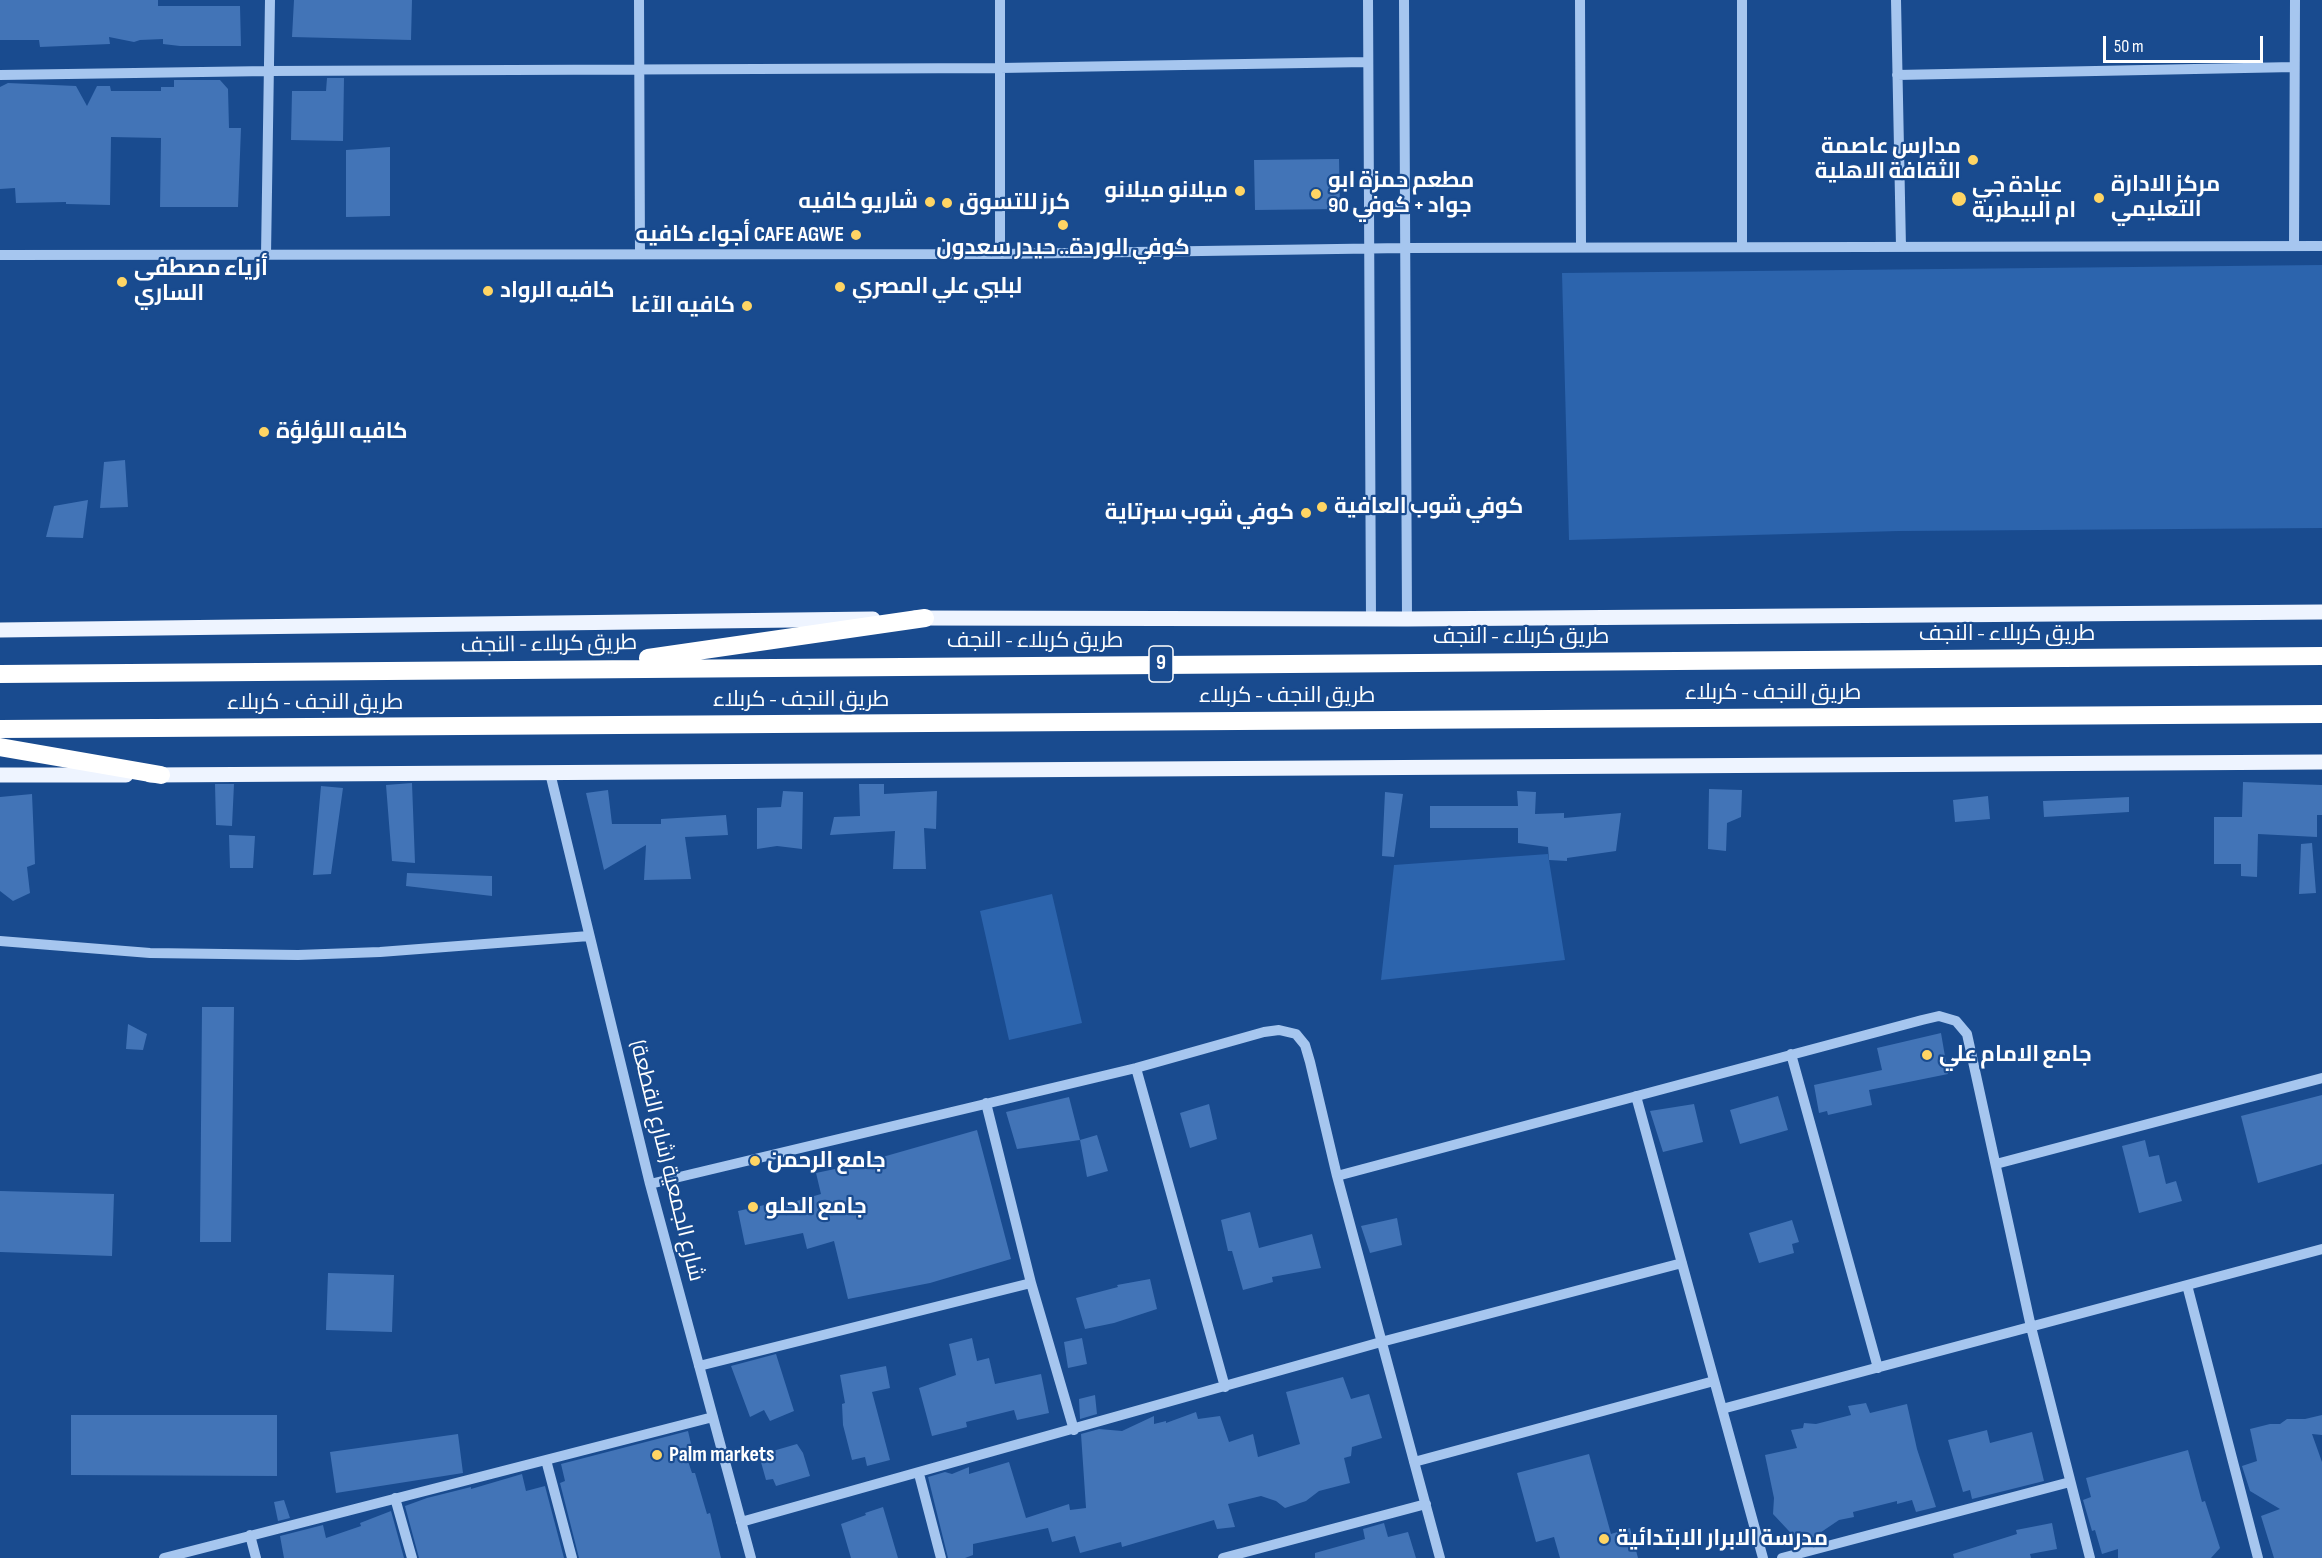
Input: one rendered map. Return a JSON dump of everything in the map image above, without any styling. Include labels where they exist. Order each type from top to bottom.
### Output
[{"type":"highway","points":[[581,668],[925,618]]},
{"type":"highway","name":"طريق کربلاء - النجف","points":[[1,673],[2322,656]]},
{"type":"highway","name":"طريق النجف - کربلاء","points":[[0,729],[2322,714]]},
{"type":"highway","points":[[0,747],[161,775]]},
{"type":"main road","points":[[0,630],[925,618],[1407,619],[2322,612]]},
{"type":"main road","points":[[0,775],[2322,762]]},
{"type":"street","points":[[266,255],[270,0]]},
{"type":"street","points":[[639,0],[640,254]]},
{"type":"street","points":[[1000,0],[1000,254]]},
{"type":"street","points":[[1368,0],[1371,619]]},
{"type":"street","points":[[1404,0],[1407,619]]},
{"type":"street","points":[[1580,0],[1581,247]]},
{"type":"street","points":[[1742,0],[1742,247]]},
{"type":"street","points":[[1896,0],[1901,247]]},
{"type":"street","points":[[2294,246],[2295,0]]},
{"type":"street","points":[[0,75],[639,68],[1000,68],[1367,62]]},
{"type":"street","points":[[1897,75],[2294,67]]},
{"type":"street","points":[[1370,197],[1377,204],[1387,207],[1396,206],[1404,201]]},
{"type":"street","points":[[0,255],[1000,254],[1371,248],[2322,246]]},
{"type":"street","name":"شارع الجمعية (شارع القطعة)","points":[[550,773],[650,1184],[751,1558]]},
{"type":"street","points":[[0,941],[150,953],[287,955],[380,952],[589,936]]},
{"type":"street","points":[[1337,1176],[1939,1016],[1956,1022],[1967,1034],[2031,1327],[2090,1558]]},
{"type":"street","points":[[650,1184],[1136,1068],[1264,1032],[1279,1030],[1296,1034],[1305,1045],[1337,1176],[1440,1558]]},
{"type":"street","points":[[1791,1054],[1878,1368]]},
{"type":"street","points":[[1136,1068],[1225,1387]]},
{"type":"street","points":[[1996,1164],[2322,1078]]},
{"type":"street","points":[[1636,1096],[1763,1558]]},
{"type":"street","points":[[986,1103],[1031,1283],[1074,1430]]},
{"type":"street","points":[[1722,1409],[2322,1249]]},
{"type":"street","points":[[741,1522],[919,1474],[1381,1342],[1682,1263]]},
{"type":"street","points":[[699,1366],[1031,1283]]},
{"type":"street","points":[[2187,1285],[2258,1558]]},
{"type":"street","points":[[1414,1462],[1714,1381]]},
{"type":"street","points":[[164,1558],[713,1417]]},
{"type":"street","points":[[546,1460],[572,1558]]},
{"type":"street","points":[[919,1474],[941,1558]]},
{"type":"street","points":[[1782,1558],[2070,1482]]},
{"type":"street","points":[[395,1498],[412,1558]]},
{"type":"street","points":[[1223,1558],[1426,1504]]},
{"type":"street","points":[[250,1535],[256,1558]]},
{"type":"shaded area","points":[[2322,265],[2322,528],[1899,531],[1569,540],[1562,273]]},
{"type":"shaded area","points":[[1548,854],[1565,960],[1381,980],[1394,865]]},
{"type":"shaded area","points":[[1052,894],[1082,1023],[1009,1040],[980,911]]},
{"type":"building","points":[[0,0],[158,0],[158,6],[240,6],[241,46],[180,46],[163,44],[163,39],[134,42],[109,37],[110,44],[40,47],[39,40],[0,40]]},
{"type":"building","points":[[294,0],[412,0],[411,40],[292,37]]},
{"type":"building","points":[[327,78],[344,78],[343,141],[291,140],[292,91],[326,91]]},
{"type":"building","points":[[174,80],[220,80],[228,89],[229,128],[241,128],[238,207],[160,207],[161,138],[111,137],[110,205],[66,204],[66,202],[16,203],[15,188],[0,189],[0,87],[8,83],[76,86],[87,106],[97,86],[110,86],[111,91],[161,91],[161,87],[174,87]]},
{"type":"building","points":[[390,147],[390,216],[346,217],[346,150]]},
{"type":"building","points":[[1339,159],[1340,209],[1255,210],[1254,160]]},
{"type":"building","points":[[125,460],[128,507],[100,508],[104,462]]},
{"type":"building","points":[[88,500],[83,538],[46,537],[54,506]]},
{"type":"building","points":[[2243,782],[2322,785],[2322,815],[2317,815],[2317,837],[2258,834],[2257,877],[2241,876],[2241,864],[2214,864],[2214,817],[2242,817]]},
{"type":"building","points":[[412,783],[415,863],[392,861],[386,785]]},
{"type":"building","points":[[215,784],[234,784],[232,826],[216,825]]},
{"type":"building","points":[[859,784],[884,784],[884,794],[937,791],[936,829],[924,828],[926,869],[893,869],[895,831],[830,835],[834,817],[860,816]]},
{"type":"building","points":[[321,786],[343,788],[331,874],[313,875]]},
{"type":"building","points":[[1709,789],[1742,790],[1741,817],[1727,823],[1726,851],[1708,849]]},
{"type":"building","points":[[608,790],[612,824],[661,824],[661,819],[726,815],[728,835],[685,837],[691,879],[644,880],[646,845],[604,870],[586,793]]},
{"type":"building","points":[[783,791],[803,792],[802,849],[777,846],[757,849],[757,808],[781,807]]},
{"type":"building","points":[[1517,791],[1536,792],[1535,814],[1564,813],[1564,818],[1621,813],[1616,851],[1567,858],[1567,861],[1549,860],[1548,847],[1518,843],[1518,828],[1430,828],[1430,806],[1518,806]]},
{"type":"building","points":[[1385,792],[1403,794],[1394,857],[1382,856]]},
{"type":"building","points":[[32,794],[35,864],[27,867],[30,893],[13,901],[0,891],[0,797]]},
{"type":"building","points":[[1988,796],[1990,819],[1955,822],[1953,800]]},
{"type":"building","points":[[2129,797],[2129,812],[2044,817],[2043,801]]},
{"type":"building","points":[[229,835],[255,836],[253,868],[230,868]]},
{"type":"building","points":[[2312,843],[2316,893],[2299,894],[2301,844]]},
{"type":"building","points":[[407,873],[492,876],[492,896],[406,886]]},
{"type":"building","points":[[202,1007],[234,1007],[231,1242],[200,1242]]},
{"type":"building","points":[[128,1024],[147,1034],[143,1050],[126,1049]]},
{"type":"building","points":[[1941,1033],[1948,1074],[1869,1090],[1872,1105],[1828,1115],[1827,1111],[1819,1113],[1814,1085],[1882,1070],[1877,1048]]},
{"type":"building","points":[[2322,1095],[2322,1164],[2258,1183],[2241,1116]]},
{"type":"building","points":[[1778,1096],[1788,1130],[1740,1144],[1730,1110]]},
{"type":"building","points":[[1069,1097],[1080,1140],[1017,1149],[1006,1112]]},
{"type":"building","points":[[1209,1104],[1217,1139],[1190,1148],[1180,1113]]},
{"type":"building","points":[[1694,1104],[1703,1142],[1663,1152],[1650,1111]]},
{"type":"building","points":[[977,1130],[1011,1259],[930,1283],[848,1299],[834,1241],[807,1249],[803,1233],[745,1245],[738,1211],[782,1201],[783,1205],[821,1194],[816,1173],[858,1164]]},
{"type":"building","points":[[1097,1135],[1108,1171],[1087,1177],[1080,1140]]},
{"type":"building","points":[[2145,1140],[2149,1157],[2159,1155],[2166,1184],[2176,1181],[2182,1201],[2139,1213],[2122,1146]]},
{"type":"building","points":[[0,1191],[114,1194],[112,1256],[0,1252]]},
{"type":"building","points":[[1250,1212],[1259,1248],[1312,1234],[1321,1268],[1272,1277],[1273,1282],[1243,1290],[1232,1251],[1228,1251],[1221,1220]]},
{"type":"building","points":[[1397,1218],[1402,1245],[1370,1253],[1361,1226]]},
{"type":"building","points":[[1792,1220],[1799,1242],[1792,1244],[1794,1253],[1759,1263],[1749,1233]]},
{"type":"building","points":[[328,1273],[394,1275],[392,1332],[326,1330]]},
{"type":"building","points":[[1150,1279],[1157,1309],[1114,1323],[1085,1329],[1076,1298],[1118,1287],[1117,1285]]},
{"type":"building","points":[[972,1338],[977,1361],[989,1358],[995,1384],[1041,1374],[1049,1413],[1017,1420],[1014,1410],[966,1422],[967,1427],[932,1436],[919,1388],[956,1375],[949,1344]]},
{"type":"building","points":[[1082,1338],[1087,1364],[1068,1368],[1064,1342]]},
{"type":"building","points":[[776,1354],[794,1411],[770,1421],[764,1410],[750,1417],[731,1366]]},
{"type":"building","points":[[886,1366],[890,1388],[872,1392],[890,1460],[867,1466],[865,1457],[852,1460],[843,1425],[842,1404],[845,1403],[840,1375]]},
{"type":"building","points":[[1343,1377],[1351,1399],[1369,1394],[1382,1438],[1352,1447],[1351,1456],[1344,1458],[1350,1483],[1319,1491],[1306,1501],[1285,1508],[1276,1501],[1261,1496],[1228,1504],[1235,1527],[1217,1529],[1214,1520],[1122,1547],[1121,1542],[1080,1553],[1075,1536],[1052,1542],[1048,1528],[973,1544],[973,1555],[965,1558],[948,1558],[928,1477],[945,1472],[952,1474],[969,1467],[969,1474],[1009,1462],[1026,1518],[1069,1504],[1070,1510],[1086,1508],[1081,1434],[1099,1429],[1122,1431],[1154,1416],[1154,1424],[1166,1421],[1166,1423],[1196,1412],[1198,1419],[1220,1416],[1229,1442],[1253,1434],[1258,1457],[1300,1444],[1286,1392]]},
{"type":"building","points":[[1095,1395],[1097,1414],[1080,1419],[1079,1399]]},
{"type":"building","points":[[1866,1403],[1870,1413],[1907,1404],[1917,1449],[1936,1507],[1916,1512],[1912,1500],[1897,1504],[1897,1501],[1853,1512],[1854,1517],[1839,1520],[1802,1545],[1773,1514],[1774,1498],[1765,1455],[1797,1448],[1791,1430],[1803,1428],[1804,1423],[1816,1424],[1851,1415],[1848,1406]]},
{"type":"building","points":[[71,1415],[277,1415],[277,1476],[71,1475]]},
{"type":"building","points":[[2322,1415],[2322,1435],[2312,1434],[2322,1462],[2322,1558],[2274,1558],[2261,1516],[2280,1509],[2250,1491],[2242,1466],[2257,1461],[2250,1429],[2280,1424],[2287,1419],[2305,1419]]},
{"type":"building","points":[[1987,1430],[1990,1443],[2032,1432],[2044,1481],[1972,1499],[1970,1490],[1963,1492],[1948,1440]]},
{"type":"building","points":[[688,1431],[693,1452],[686,1455],[692,1473],[695,1473],[707,1514],[710,1513],[721,1558],[579,1558],[560,1483],[565,1481],[561,1464]]},
{"type":"building","points":[[458,1434],[463,1473],[336,1493],[330,1452]]},
{"type":"building","points":[[797,1444],[803,1453],[810,1476],[776,1486],[773,1479],[766,1480],[759,1455]]},
{"type":"building","points":[[2188,1450],[2202,1502],[2205,1501],[2220,1548],[2211,1558],[2118,1558],[2118,1549],[2102,1554],[2083,1500],[2091,1497],[2086,1478]]},
{"type":"building","points":[[1589,1454],[1611,1534],[1630,1528],[1638,1558],[1560,1558],[1554,1537],[1536,1542],[1517,1473]]},
{"type":"building","points":[[522,1474],[526,1491],[545,1486],[564,1558],[419,1558],[405,1506],[427,1498],[471,1487],[471,1489]]},
{"type":"building","points":[[284,1500],[290,1518],[278,1521],[274,1502]]},
{"type":"building","points":[[883,1507],[898,1558],[851,1558],[841,1524]]},
{"type":"building","points":[[391,1511],[404,1558],[284,1558],[280,1536],[323,1525],[326,1538],[361,1526],[360,1523]]},
{"type":"building","points":[[1384,1523],[1388,1537],[1408,1532],[1416,1558],[1315,1558],[1315,1553],[1365,1539],[1363,1529]]},
{"type":"building","points":[[2052,1523],[2057,1549],[2030,1554],[2031,1558],[1954,1558],[1953,1554],[2017,1534],[2016,1530]]},
{"type":"place","name":"مدارس عاصمة الثقافة الاهلية","points":[[1973,160]]},
{"type":"place","name":"ميلانو ميلانو","points":[[1240,191]]},
{"type":"place","name":"مطعم حمزة ابو جواد + كوفي 90","points":[[1316,194]]},
{"type":"place","name":"مركز الادارة التعليمي","points":[[2099,198]]},
{"type":"place","name":"عيادة جي ام البيطرية","points":[[1959,199]]},
{"type":"place","name":"شاريو كافيه","points":[[930,202]]},
{"type":"place","name":"كرز للتسوق","points":[[947,203]]},
{"type":"place","name":"كوفي الوردة.. حيدر سعدون","points":[[1063,225]]},
{"type":"place","name":"أجواء كافيه CAFE AGWE","points":[[856,235]]},
{"type":"place","name":"أزياء مصطفى الساري","points":[[122,282]]},
{"type":"place","name":"لبلبي علي المصري","points":[[840,287]]},
{"type":"place","name":"كافيه الرواد","points":[[488,291]]},
{"type":"place","name":"كافيه الآغا","points":[[747,306]]},
{"type":"place","name":"كافيه اللؤلؤة","points":[[264,432]]},
{"type":"place","name":"كوفي شوب العافية","points":[[1322,507]]},
{"type":"place","name":"كوفي شوب سبرتاية","points":[[1306,513]]},
{"type":"place","name":"جامع الامام علي","points":[[1927,1055]]},
{"type":"place","name":"جامع الرحمن","points":[[755,1161]]},
{"type":"place","name":"جامع الحلو","points":[[753,1207]]},
{"type":"place","name":"Palm markets","points":[[657,1455]]},
{"type":"place","name":"مدرسة الابرار الابتدائية","points":[[1604,1539]]}]
